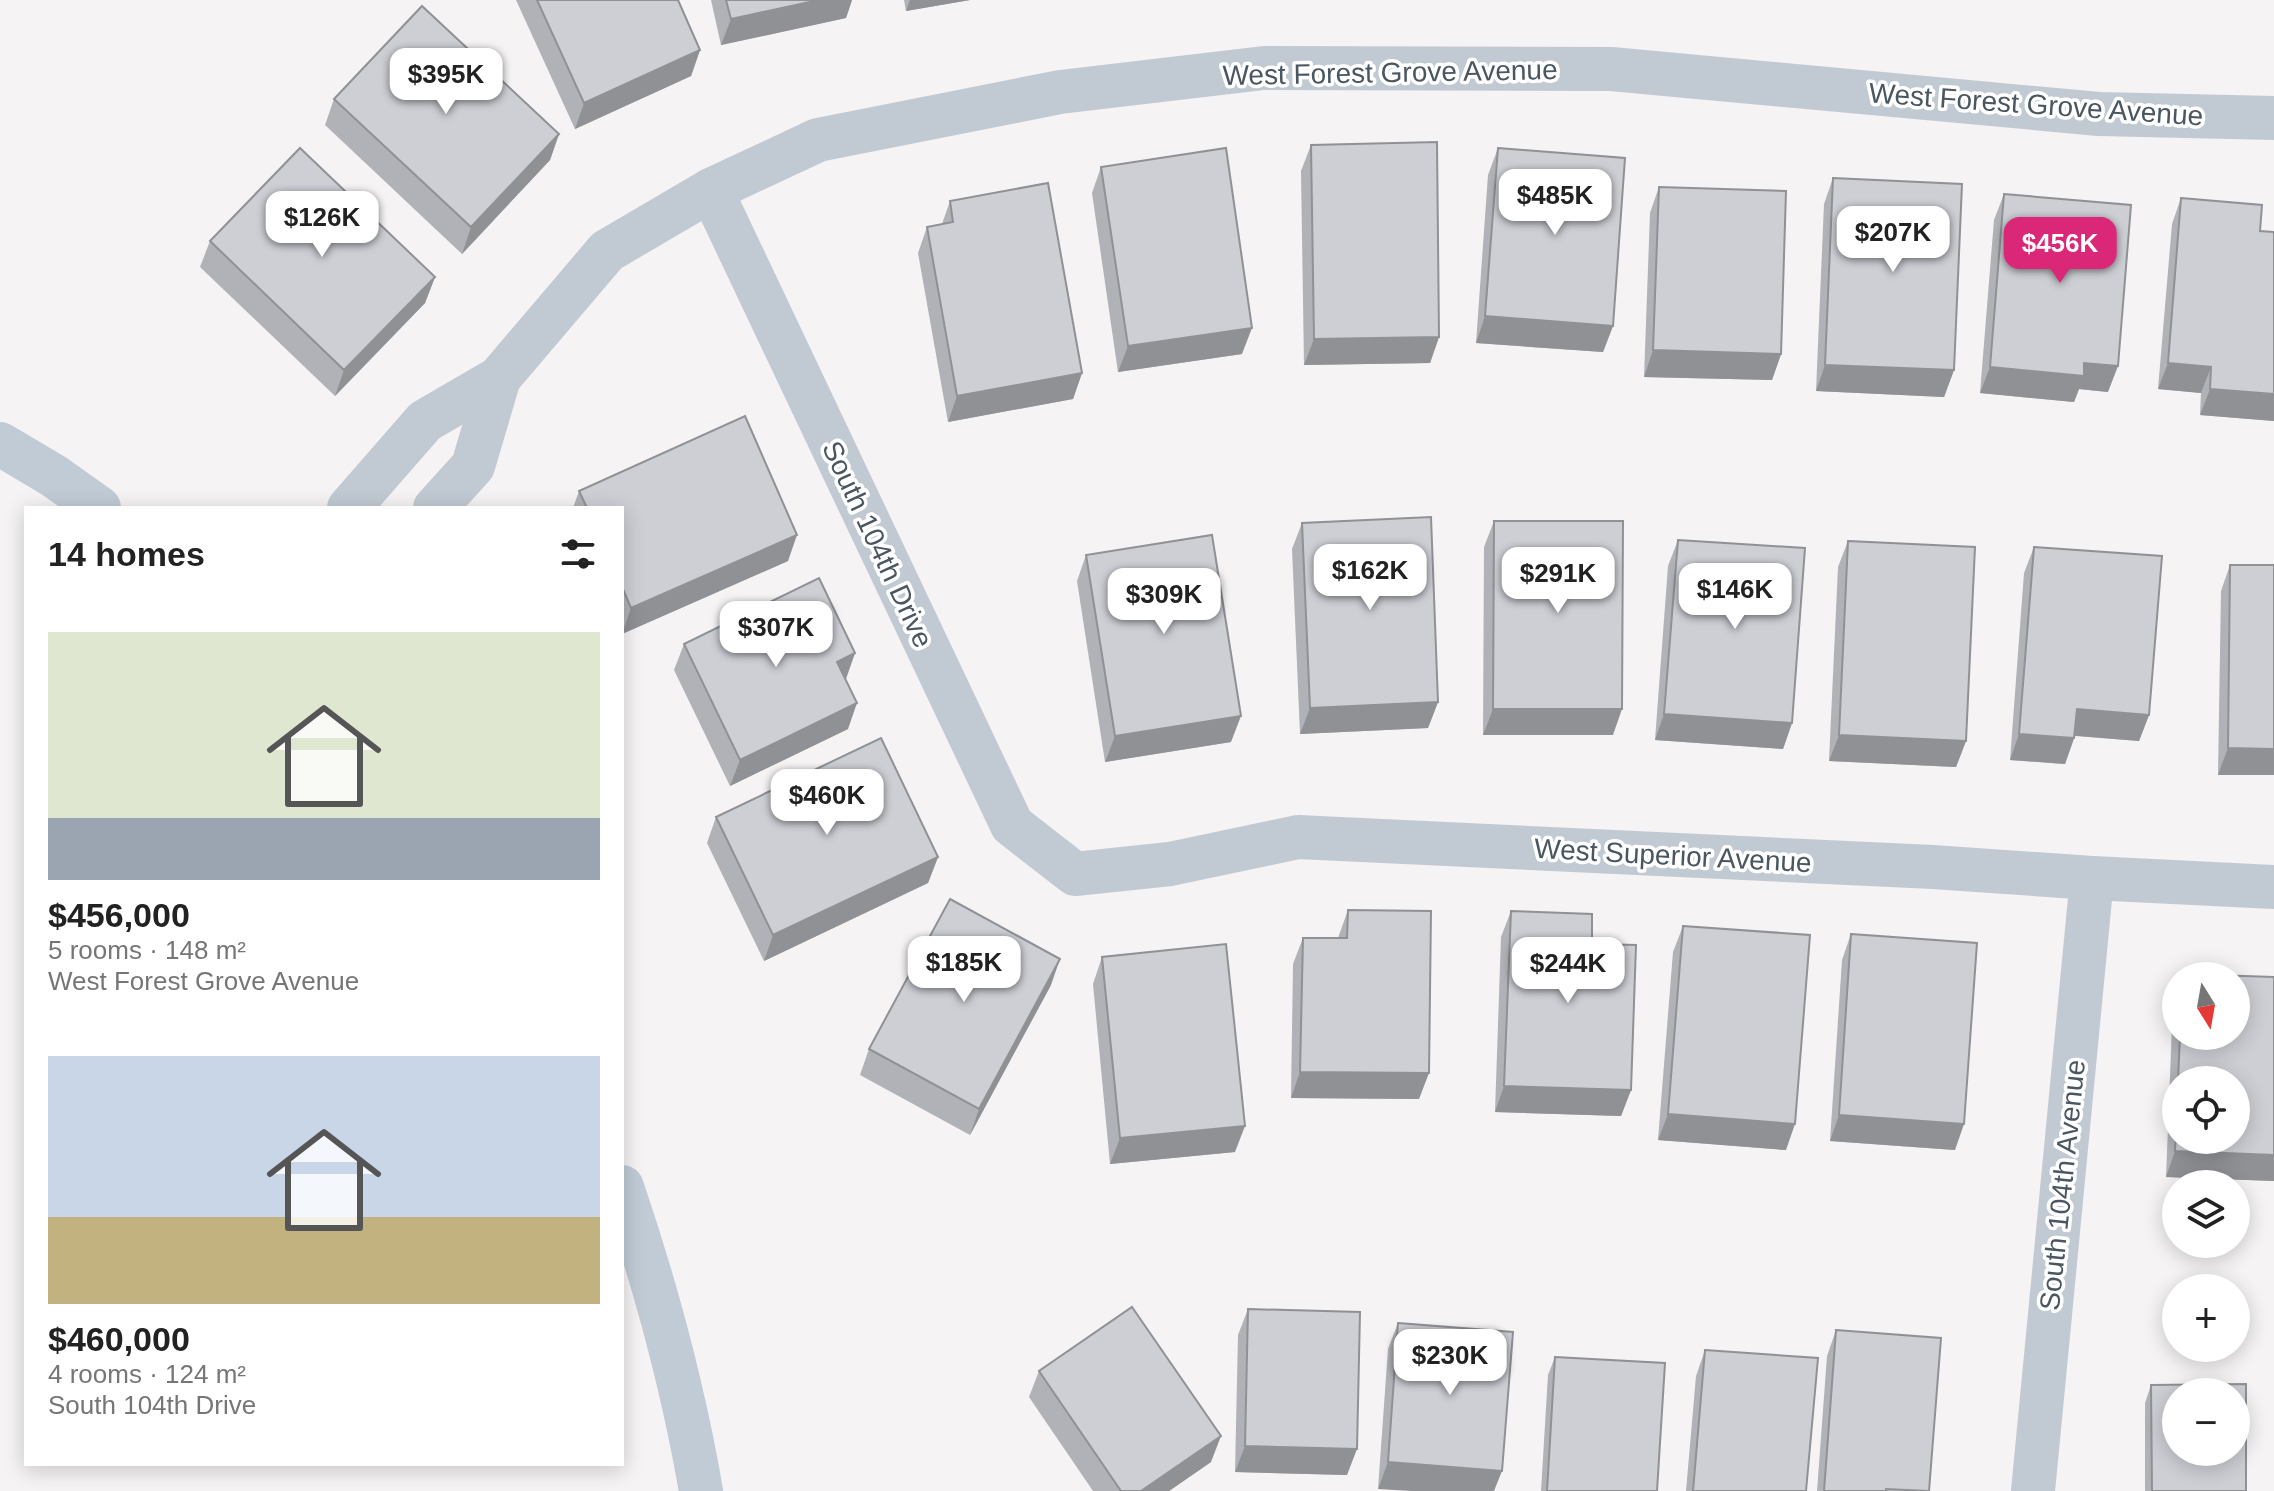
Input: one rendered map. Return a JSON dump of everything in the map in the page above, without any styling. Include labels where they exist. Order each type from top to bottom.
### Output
[{"type":"street","name":"West Forest Grove Avenue","points":[[351,506],[425,421],[499,378],[607,251],[711,190],[818,140],[1060,92],[1264,68],[1611,69],[2099,114],[2274,118]]},
{"type":"street","name":"South 104th Drive","points":[[711,190],[1012,825],[1075,874]]},
{"type":"street","name":"West Forest Grove Avenue","points":[[437,506],[473,466],[499,378]]},
{"type":"street","points":[[0,444],[96,506]]},
{"type":"street","name":"West Superior Avenue","points":[[1075,874],[1170,864],[1298,837],[1933,867],[2274,887]]},
{"type":"street","name":"South 104th Avenue","points":[[2033,1491],[2092,878]]},
{"type":"street","points":[[624,1193],[651,1272],[670,1342],[701,1491]]},
{"type":"building","points":[[537,0],[678,0],[700,50],[584,103]]},
{"type":"building","points":[[726,0],[819,0],[731,19]]},
{"type":"building","points":[[422,6],[559,134],[471,227],[334,99]]},
{"type":"building","points":[[1437,142],[1439,337],[1314,339],[1311,145]]},
{"type":"building","points":[[300,148],[435,277],[344,370],[210,241]]},
{"type":"building","points":[[1226,148],[1252,328],[1128,346],[1101,167]]},
{"type":"building","points":[[1498,148],[1625,158],[1613,326],[1485,316]]},
{"type":"building","points":[[1833,178],[1962,184],[1954,370],[1825,365]]},
{"type":"building","points":[[1048,183],[1082,373],[957,396],[927,227],[953,222],[950,201]]},
{"type":"building","points":[[1659,187],[1786,191],[1781,354],[1653,350]]},
{"type":"building","points":[[2004,194],[2131,205],[2118,366],[2084,363],[2084,376],[1990,367]]},
{"type":"building","points":[[2181,198],[2262,205],[2260,231],[2274,232],[2274,394],[2210,389],[2211,367],[2168,363]]},
{"type":"building","points":[[745,416],[797,535],[631,608],[624,592],[624,506],[586,506],[579,491]]},
{"type":"building","points":[[1431,517],[1438,702],[1310,708],[1302,523]]},
{"type":"building","points":[[1494,521],[1623,521],[1622,709],[1493,709]]},
{"type":"building","points":[[1212,535],[1241,716],[1115,736],[1086,555]]},
{"type":"building","points":[[1678,540],[1805,548],[1792,723],[1664,714]]},
{"type":"building","points":[[1848,541],[1975,547],[1966,741],[1839,735]]},
{"type":"building","points":[[2034,547],[2162,556],[2149,715],[2077,709],[2074,738],[2019,734]]},
{"type":"building","points":[[2230,565],[2274,565],[2274,749],[2228,748]]},
{"type":"building","points":[[819,578],[855,653],[837,662],[857,703],[740,760],[684,644]]},
{"type":"building","points":[[881,738],[938,857],[773,935],[716,817]]},
{"type":"building","points":[[950,899],[1060,959],[979,1109],[869,1049]]},
{"type":"building","points":[[1348,910],[1431,911],[1429,1073],[1300,1072],[1303,938],[1347,938]]},
{"type":"building","points":[[1511,911],[1592,914],[1592,944],[1636,945],[1631,1090],[1504,1086]]},
{"type":"building","points":[[1683,926],[1810,935],[1795,1124],[1668,1114]]},
{"type":"building","points":[[1851,934],[1977,943],[1964,1124],[1839,1115]]},
{"type":"building","points":[[1226,944],[1245,1126],[1120,1138],[1102,957]]},
{"type":"building","points":[[2250,976],[2274,977],[2274,1155],[2249,1154],[2250,1066],[2179,1066],[2179,1050],[2250,1050]]},
{"type":"building","points":[[1132,1307],[1221,1436],[1141,1491],[1121,1491],[1039,1371]]},
{"type":"building","points":[[1248,1309],[1360,1312],[1357,1449],[1245,1446]]},
{"type":"building","points":[[1398,1323],[1513,1332],[1502,1471],[1388,1462]]},
{"type":"building","points":[[1836,1330],[1941,1338],[1929,1491],[1824,1491]]},
{"type":"building","points":[[1705,1350],[1818,1358],[1806,1491],[1693,1491]]},
{"type":"building","points":[[1555,1357],[1665,1363],[1657,1491],[1547,1491]]},
{"type":"building","points":[[2151,1385],[2162,1385],[2162,1466],[2246,1466],[2246,1491],[2152,1491]]}]
